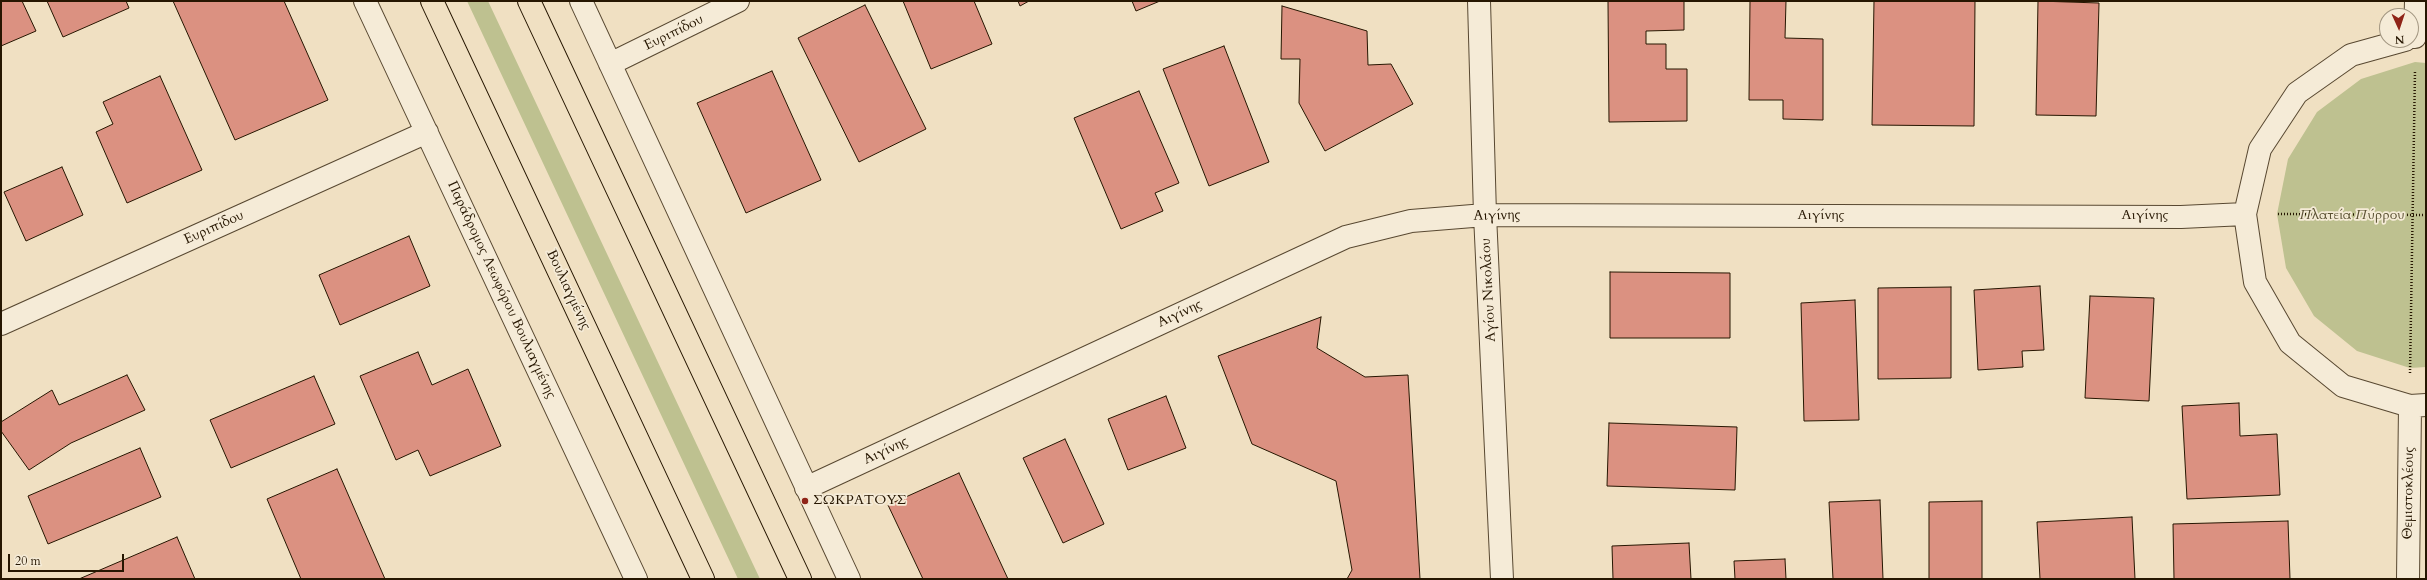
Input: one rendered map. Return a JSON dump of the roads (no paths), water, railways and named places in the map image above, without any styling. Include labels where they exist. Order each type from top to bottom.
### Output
[{"type":"main road","name":"Βουλιαγμένης","points":[[432,1],[703,579]]},
{"type":"main road","points":[[529,1],[800,579]]},
{"type":"street","name":"Παράδρομος Λεωφόρου Βουλιαγμένης","points":[[365,1],[636,579]]},
{"type":"street","points":[[581,1],[849,579]]},
{"type":"street","name":"Ευριπίδου","points":[[610,64],[738,1]]},
{"type":"street","name":"Αγίου Νικολάου","points":[[1479,1],[1485,215],[1502,579]]},
{"type":"street","points":[[2379,47],[2351,55],[2297,94],[2260,149],[2245,214],[2256,282],[2290,342],[2344,386],[2418,406]]},
{"type":"street","name":"Ευριπίδου","points":[[1,324],[427,132]]},
{"type":"street","name":"Αιγίνης","points":[[806,488],[1346,237],[1411,221],[1485,215],[2181,216],[2245,214]]},
{"type":"street","name":"Θεμιστοκλέους","points":[[2408,579],[2418,406]]},
{"type":"place","name":"ΣΩΚΡΑΤΟΥΣ","points":[[805,501]]},
{"type":"park label","name":"Πλατεία Πύρρου","points":[[2352,216]]}]
